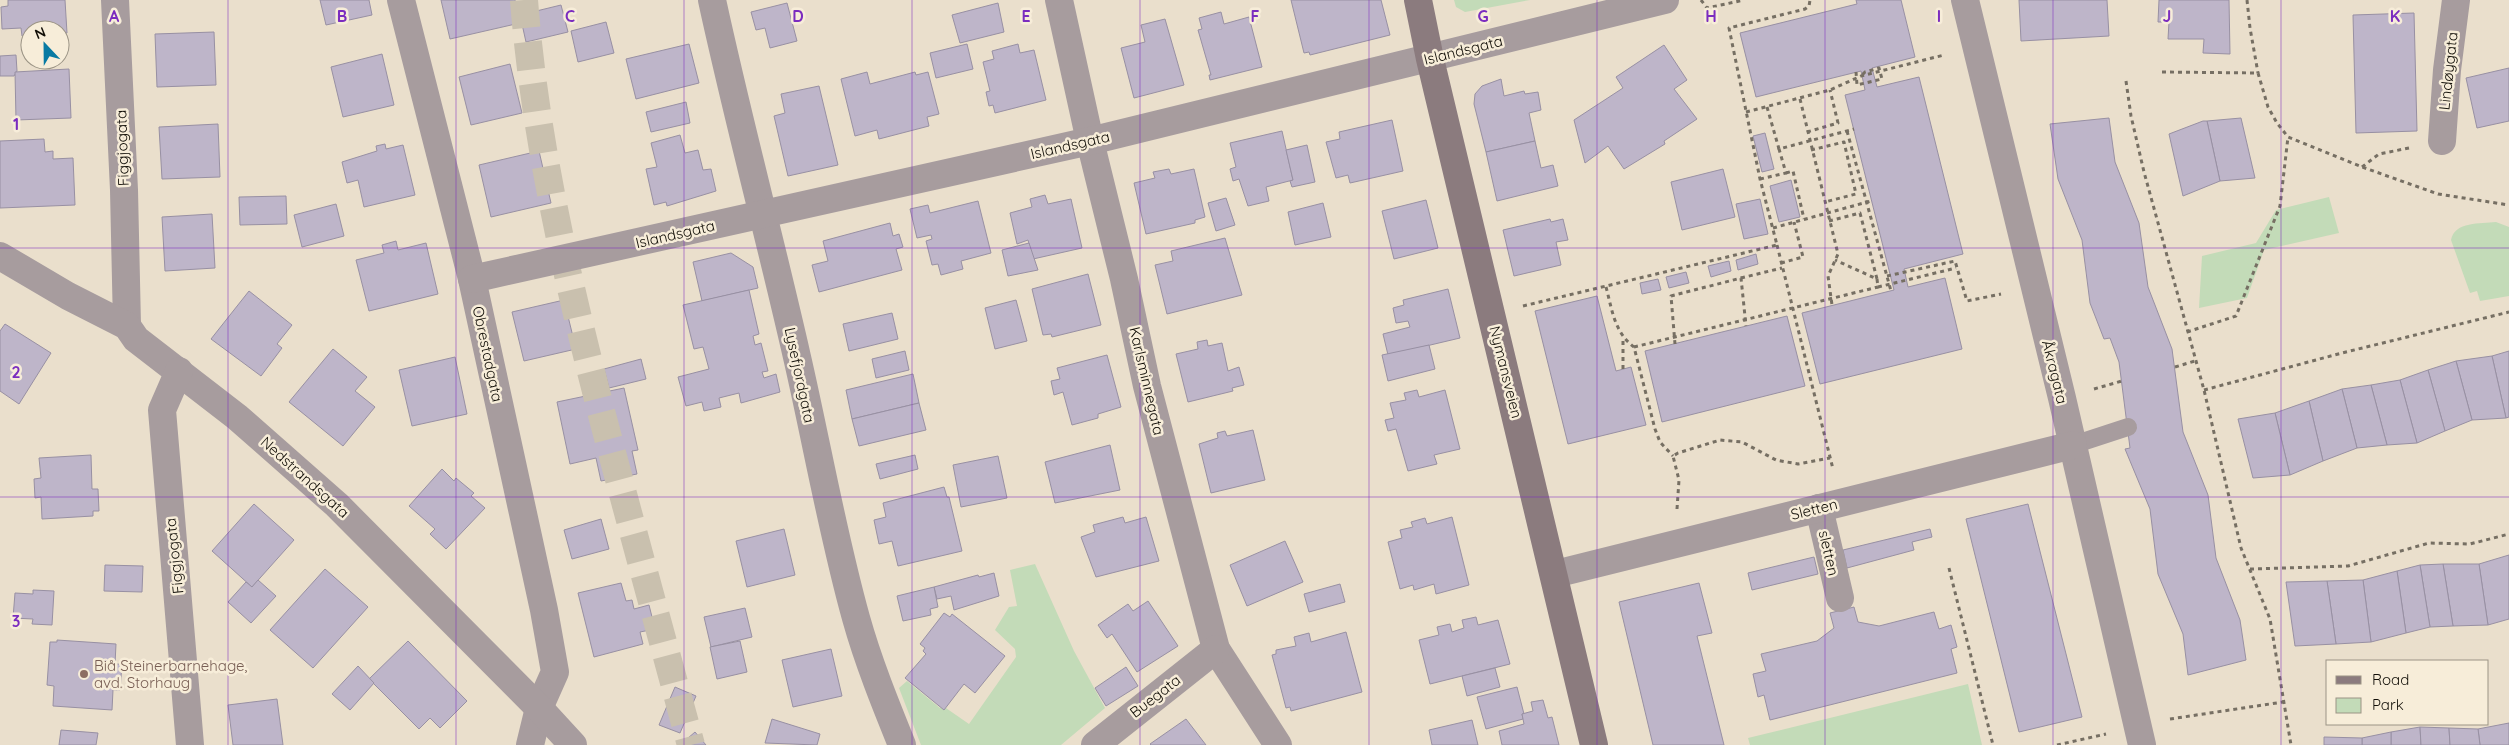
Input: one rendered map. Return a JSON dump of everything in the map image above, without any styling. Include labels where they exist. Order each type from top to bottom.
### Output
[{"type":"street","name":"Figgjogata","points":[[115,0],[124,190],[126,326]]},
{"type":"street","name":"Obrestadgata","points":[[401,0],[472,279],[544,610],[555,672],[539,708],[530,745]]},
{"type":"street","name":"Lysefjordgata","points":[[712,0],[735,106],[797,358],[827,502],[856,615],[875,679],[902,745]]},
{"type":"street","name":"Karlsminnegata","points":[[1059,0],[1090,141],[1124,279],[1146,386],[1216,649],[1278,745]]},
{"type":"street","name":"Nymansveien","points":[[1418,0],[1430,59],[1555,574],[1594,745]]},
{"type":"street","name":"Islandsgata","points":[[472,279],[1090,141],[1665,0]]},
{"type":"street","name":"Åkragata","points":[[1965,0],[2073,445],[2142,745]]},
{"type":"street","name":"Lindøygata","points":[[2442,141],[2447,70],[2456,0]]},
{"type":"street","name":"Nedstrandsgata","points":[[0,256],[68,296],[126,326],[136,339],[237,416],[337,505],[539,708],[573,745]]},
{"type":"street","name":"Figgjogata","points":[[179,371],[162,410],[190,745]]},
{"type":"street","name":"Sletten","points":[[1555,574],[2073,445]]},
{"type":"street","name":"sletten","points":[[1819,508],[1840,598]]},
{"type":"street","name":"Buegata","points":[[1094,745],[1216,649]]},
{"type":"lane","points":[[2073,445],[2128,427]]},
{"type":"path","points":[[1701,0],[1707,8],[1744,0]]},
{"type":"path","points":[[1810,0],[1809,6],[1805,9],[1729,28],[1760,179],[1834,474]]},
{"type":"path","points":[[2247,0],[2258,73],[2268,107],[2288,137],[2362,167],[2438,194],[2509,205]]},
{"type":"path","points":[[1746,112],[1800,99],[1830,90],[1862,76],[1950,53]]},
{"type":"path","points":[[1856,72],[1857,85],[1882,79],[1879,68],[1865,72],[1862,76]]},
{"type":"path","points":[[2162,72],[2258,73]]},
{"type":"path","points":[[2126,81],[2131,116],[2144,172],[2204,390],[2242,548],[2270,619],[2291,745]]},
{"type":"path","points":[[1807,132],[1838,123],[1830,90]]},
{"type":"path","points":[[1800,99],[1838,254],[1828,276],[1832,305]]},
{"type":"path","points":[[1768,107],[1786,173]]},
{"type":"path","points":[[1779,149],[1854,129]]},
{"type":"path","points":[[1847,131],[1891,291]]},
{"type":"path","points":[[2187,332],[2236,316],[2280,206],[2288,137]]},
{"type":"path","points":[[2362,167],[2379,154],[2442,141]]},
{"type":"path","points":[[1811,150],[1844,142],[1856,194],[1825,202]]},
{"type":"path","points":[[1760,179],[1793,172],[1804,219]]},
{"type":"path","points":[[1773,228],[1871,201]]},
{"type":"path","points":[[1829,220],[1860,214],[1878,287]]},
{"type":"path","points":[[1781,263],[1804,257],[1794,222]]},
{"type":"path","points":[[1517,307],[1606,287],[1777,244]]},
{"type":"path","points":[[1834,260],[1877,279]]},
{"type":"path","points":[[1887,276],[1955,261],[1967,301],[2009,292]]},
{"type":"path","points":[[1675,344],[1671,296],[1782,268]]},
{"type":"path","points":[[1634,346],[1956,268]]},
{"type":"path","points":[[1741,278],[1746,326]]},
{"type":"path","points":[[1606,287],[1617,326],[1623,338],[1623,369]]},
{"type":"path","points":[[2204,390],[2342,352],[2509,312]]},
{"type":"path","points":[[1623,338],[1634,346],[1655,429],[1660,442],[1673,456],[1679,480],[1677,512]]},
{"type":"path","points":[[2174,367],[2195,361]]},
{"type":"path","points":[[1673,456],[1720,440],[1742,442],[1776,460],[1798,464],[1830,458]]},
{"type":"path","points":[[2250,569],[2348,566],[2428,543],[2470,544],[2509,534]]},
{"type":"path","points":[[1948,568],[1993,745]]},
{"type":"green space","points":[[1454,0],[1530,0],[1465,12],[1456,7]]},
{"type":"green space","points":[[2329,197],[2339,233],[2264,250],[2247,298],[2199,308],[2202,256],[2256,243],[2276,210]]},
{"type":"green space","points":[[2496,222],[2509,227],[2509,296],[2480,301],[2477,291],[2470,293],[2451,240],[2457,229],[2463,226]]},
{"type":"green space","points":[[1035,564],[1074,651],[1105,708],[1061,745],[921,745],[899,688],[907,681],[940,708],[943,706],[969,724],[1016,657],[1015,649],[995,630],[1009,607],[1017,606],[1010,570]]},
{"type":"green space","points":[[1968,684],[1982,745],[1750,745],[1748,738]]},
{"type":"building","points":[[8,0],[65,0],[66,20],[20,20],[20,28],[2,29],[1,7],[8,6]]},
{"type":"building","points":[[320,0],[369,0],[372,15],[326,25]]},
{"type":"building","points":[[441,0],[515,0],[520,23],[450,39]]},
{"type":"building","points":[[1291,0],[1381,0],[1390,35],[1310,55],[1309,52],[1304,53]]},
{"type":"building","points":[[1856,0],[1901,0],[1915,57],[1872,68],[1877,87],[1919,77],[1963,254],[1904,269],[1908,287],[1945,278],[1962,349],[1820,384],[1802,313],[1894,290],[1845,95],[1865,90],[1861,71],[1756,97],[1740,33],[1857,4]]},
{"type":"building","points":[[2019,0],[2107,0],[2109,36],[2021,41]]},
{"type":"building","points":[[2159,0],[2229,0],[2230,54],[2203,53],[2204,39],[2168,39],[2169,22],[2158,22]]},
{"type":"building","points":[[787,3],[797,41],[770,48],[765,28],[756,30],[751,12]]},
{"type":"building","points":[[998,3],[1004,32],[960,43],[952,15]]},
{"type":"building","points":[[561,5],[568,32],[526,42],[520,15]]},
{"type":"building","points":[[1221,12],[1224,24],[1249,17],[1262,67],[1210,80],[1209,75],[1211,75],[1198,30],[1202,29],[1199,18]]},
{"type":"building","points":[[2414,13],[2417,131],[2356,133],[2353,15]]},
{"type":"building","points":[[1165,19],[1184,85],[1134,98],[1121,48],[1145,42],[1141,25]]},
{"type":"building","points":[[606,22],[614,53],[578,62],[571,31]]},
{"type":"building","points":[[214,32],[216,85],[157,87],[155,34]]},
{"type":"building","points":[[689,44],[699,83],[636,99],[626,59]]},
{"type":"building","points":[[967,44],[973,69],[936,78],[930,53]]},
{"type":"building","points":[[1018,44],[1020,53],[1034,50],[1046,100],[995,113],[993,105],[989,106],[986,92],[990,91],[983,62],[994,59],[992,51]]},
{"type":"building","points":[[1664,45],[1687,80],[1674,89],[1697,119],[1664,141],[1665,144],[1624,169],[1608,146],[1585,163],[1574,120],[1623,88],[1616,77]]},
{"type":"building","points":[[382,54],[394,105],[343,117],[331,67]]},
{"type":"building","points":[[16,55],[17,71],[14,76],[0,76],[0,56]]},
{"type":"building","points":[[510,64],[522,113],[471,125],[459,77]]},
{"type":"building","points":[[2509,68],[2509,121],[2477,128],[2466,78]]},
{"type":"building","points":[[69,70],[71,118],[16,120],[15,72]]},
{"type":"building","points":[[867,72],[870,84],[915,72],[916,75],[928,72],[939,114],[927,117],[929,126],[879,139],[877,130],[855,136],[841,79]]},
{"type":"building","points":[[1501,79],[1504,96],[1524,91],[1525,94],[1538,92],[1541,110],[1529,113],[1535,141],[1486,152],[1474,104],[1475,94],[1482,86]]},
{"type":"building","points":[[819,86],[838,165],[788,176],[774,116],[785,113],[781,94]]},
{"type":"building","points":[[686,102],[690,123],[651,132],[646,112]]},
{"type":"building","points":[[2109,118],[2115,162],[2139,223],[2148,287],[2172,349],[2183,432],[2208,495],[2216,558],[2240,620],[2246,660],[2188,675],[2183,634],[2158,574],[2150,509],[2125,449],[2130,448],[2119,362],[2110,338],[2104,339],[2090,303],[2082,240],[2058,179],[2050,124]]},
{"type":"building","points":[[2241,118],[2255,178],[2220,181],[2207,121]]},
{"type":"building","points":[[1392,120],[1403,171],[1350,183],[1348,175],[1336,178],[1326,142],[1340,139],[1339,132]]},
{"type":"building","points":[[2207,121],[2220,181],[2183,196],[2169,134]]},
{"type":"building","points":[[218,124],[220,177],[162,179],[159,127]]},
{"type":"building","points":[[1282,131],[1293,180],[1266,187],[1269,201],[1248,206],[1239,179],[1233,181],[1230,169],[1236,167],[1230,143]]},
{"type":"building","points":[[1765,133],[1774,169],[1762,172],[1753,136]]},
{"type":"building","points":[[680,135],[685,153],[698,150],[703,170],[711,169],[716,191],[667,206],[666,202],[654,205],[646,169],[657,167],[651,143]]},
{"type":"building","points":[[44,139],[45,152],[53,151],[53,159],[73,158],[75,205],[0,208],[0,141]]},
{"type":"building","points":[[1535,141],[1541,168],[1553,165],[1558,186],[1497,201],[1486,152]]},
{"type":"building","points":[[385,144],[386,149],[403,145],[415,195],[364,207],[358,180],[347,183],[342,162],[377,151],[376,146]]},
{"type":"building","points":[[1307,145],[1315,182],[1292,187],[1290,181],[1293,180],[1286,150]]},
{"type":"building","points":[[539,151],[551,203],[491,217],[479,165]]},
{"type":"building","points":[[1169,169],[1171,174],[1194,169],[1205,217],[1195,220],[1195,223],[1146,234],[1134,183],[1155,178],[1153,172]]},
{"type":"building","points":[[1723,169],[1735,217],[1682,230],[1671,182]]},
{"type":"building","points":[[1791,180],[1800,217],[1779,222],[1770,186]]},
{"type":"building","points":[[1045,195],[1048,204],[1071,199],[1082,248],[1033,259],[1028,240],[1017,244],[1010,213],[1032,207],[1030,199]]},
{"type":"building","points":[[286,196],[287,224],[240,225],[239,197]]},
{"type":"building","points":[[1226,198],[1235,225],[1216,231],[1208,203]]},
{"type":"building","points":[[1760,199],[1768,234],[1744,239],[1736,204]]},
{"type":"building","points":[[1426,200],[1438,248],[1394,259],[1382,211]]},
{"type":"building","points":[[978,201],[991,253],[961,261],[963,269],[941,275],[938,264],[932,265],[926,241],[932,239],[931,235],[917,238],[910,209],[928,205],[930,213]]},
{"type":"building","points":[[1323,203],[1331,237],[1295,245],[1288,212]]},
{"type":"building","points":[[336,204],[344,236],[302,247],[294,215]]},
{"type":"building","points":[[212,214],[215,268],[165,271],[162,217]]},
{"type":"building","points":[[1550,219],[1551,222],[1563,219],[1568,240],[1556,242],[1561,265],[1514,276],[1503,230]]},
{"type":"building","points":[[890,223],[893,236],[899,234],[903,247],[896,249],[902,270],[819,292],[812,265],[828,261],[823,241]]},
{"type":"building","points":[[1225,238],[1242,295],[1167,314],[1155,265],[1173,261],[1171,251]]},
{"type":"building","points":[[396,241],[398,250],[426,243],[438,294],[369,311],[356,260],[384,253],[382,245]]},
{"type":"building","points":[[1029,243],[1038,270],[1008,276],[1002,250]]},
{"type":"building","points":[[731,253],[753,267],[758,288],[702,301],[693,262]]},
{"type":"building","points":[[1756,254],[1758,264],[1738,270],[1736,260]]},
{"type":"building","points":[[1729,261],[1731,271],[1711,277],[1708,266]]},
{"type":"building","points":[[1686,272],[1689,283],[1669,288],[1666,277]]},
{"type":"building","points":[[1088,274],[1101,325],[1052,337],[1051,334],[1043,335],[1032,289]]},
{"type":"building","points":[[1658,279],[1661,290],[1642,294],[1640,283]]},
{"type":"building","points":[[1448,289],[1460,338],[1388,355],[1383,334],[1410,327],[1408,321],[1396,323],[1393,308],[1404,305],[1403,300]]},
{"type":"building","points":[[749,290],[759,334],[753,336],[755,345],[761,343],[768,371],[762,372],[764,378],[776,374],[780,392],[741,403],[739,393],[719,398],[721,407],[704,411],[702,402],[686,406],[678,377],[709,369],[703,347],[694,349],[683,305]]},
{"type":"building","points":[[249,291],[292,325],[277,344],[282,348],[261,376],[211,339]]},
{"type":"building","points":[[1597,296],[1616,371],[1631,367],[1646,425],[1568,444],[1535,311]]},
{"type":"building","points":[[564,300],[576,349],[524,361],[512,312]]},
{"type":"building","points":[[1016,300],[1027,341],[995,349],[985,308]]},
{"type":"building","points":[[892,313],[898,339],[849,351],[843,324]]},
{"type":"building","points":[[1787,316],[1805,386],[1662,422],[1645,351]]},
{"type":"building","points":[[5,324],[51,353],[19,404],[0,391],[0,331]]},
{"type":"building","points":[[1207,340],[1208,346],[1222,343],[1228,371],[1239,367],[1244,385],[1232,388],[1233,391],[1188,402],[1176,354],[1198,349],[1197,342]]},
{"type":"building","points":[[1429,345],[1435,369],[1388,381],[1382,355]]},
{"type":"building","points":[[333,349],[367,377],[355,391],[375,407],[343,446],[289,402]]},
{"type":"building","points":[[905,351],[909,370],[876,378],[872,359]]},
{"type":"building","points":[[2509,351],[2509,417],[2506,418],[2492,356]]},
{"type":"building","points":[[1107,355],[1121,407],[1098,414],[1098,418],[1072,425],[1063,392],[1054,395],[1051,381],[1060,379],[1057,368]]},
{"type":"building","points":[[2492,356],[2506,418],[2472,420],[2456,361]]},
{"type":"building","points":[[455,357],[467,414],[412,426],[399,370]]},
{"type":"building","points":[[641,359],[646,379],[609,388],[604,369]]},
{"type":"building","points":[[2456,361],[2472,420],[2445,431],[2428,370]]},
{"type":"building","points":[[2428,370],[2445,431],[2417,443],[2400,380]]},
{"type":"building","points":[[913,374],[919,403],[852,419],[846,390]]},
{"type":"building","points":[[2400,380],[2417,443],[2387,445],[2371,385]]},
{"type":"building","points":[[2371,385],[2387,445],[2357,448],[2342,389]]},
{"type":"building","points":[[624,388],[638,450],[632,451],[637,474],[601,481],[596,458],[570,464],[557,402]]},
{"type":"building","points":[[2342,389],[2357,448],[2323,461],[2309,401]]},
{"type":"building","points":[[1417,390],[1419,397],[1445,390],[1460,449],[1434,455],[1437,464],[1408,471],[1396,429],[1388,431],[1385,420],[1394,418],[1390,403],[1406,400],[1404,393]]},
{"type":"building","points":[[2309,401],[2323,461],[2290,475],[2275,413]]},
{"type":"building","points":[[919,403],[926,430],[859,446],[852,419]]},
{"type":"building","points":[[2275,413],[2290,475],[2253,478],[2238,419]]},
{"type":"building","points":[[1253,430],[1265,480],[1211,493],[1199,444],[1218,438],[1217,433],[1225,431],[1227,436]]},
{"type":"building","points":[[1110,445],[1120,490],[1055,503],[1045,462]]},
{"type":"building","points":[[91,455],[92,489],[98,489],[99,511],[93,511],[93,516],[42,519],[41,497],[35,498],[34,479],[41,478],[39,458]]},
{"type":"building","points":[[915,455],[918,469],[880,479],[876,464]]},
{"type":"building","points":[[998,456],[1007,498],[961,507],[953,465]]},
{"type":"building","points":[[442,469],[454,481],[456,478],[474,493],[471,496],[485,508],[446,549],[430,534],[435,529],[409,506]]},
{"type":"building","points":[[944,487],[947,497],[949,497],[962,551],[898,566],[892,541],[879,544],[874,520],[886,517],[883,503]]},
{"type":"building","points":[[254,504],[294,540],[252,587],[212,551]]},
{"type":"building","points":[[2028,504],[2082,717],[2019,732],[1966,519]]},
{"type":"building","points":[[1123,517],[1125,523],[1146,517],[1159,561],[1096,577],[1081,537],[1095,532],[1093,525]]},
{"type":"building","points":[[1452,517],[1469,585],[1436,594],[1434,584],[1414,590],[1413,585],[1400,589],[1388,542],[1402,538],[1400,530],[1413,527],[1411,522],[1425,518],[1427,524]]},
{"type":"building","points":[[601,519],[609,549],[572,559],[564,530]]},
{"type":"building","points":[[784,529],[795,575],[747,587],[736,541]]},
{"type":"building","points":[[1930,529],[1932,537],[1912,542],[1914,550],[1847,568],[1843,550]]},
{"type":"building","points":[[1285,541],[1303,582],[1247,606],[1230,565]]},
{"type":"building","points":[[2509,555],[2509,619],[2488,625],[2479,564]]},
{"type":"building","points":[[1814,557],[1818,574],[1752,590],[1748,573]]},
{"type":"building","points":[[2443,564],[2479,564],[2488,625],[2453,626]]},
{"type":"building","points":[[2443,564],[2453,626],[2430,627],[2420,565]]},
{"type":"building","points":[[105,565],[143,566],[142,592],[104,591]]},
{"type":"building","points":[[2420,565],[2430,627],[2406,633],[2397,571]]},
{"type":"building","points":[[325,569],[368,607],[313,668],[270,630]]},
{"type":"building","points":[[2397,571],[2406,633],[2371,642],[2363,580]]},
{"type":"building","points":[[994,573],[999,596],[954,610],[951,596],[937,599],[934,587],[978,575],[979,577]]},
{"type":"building","points":[[258,580],[276,596],[251,623],[228,602],[246,582],[252,587]]},
{"type":"building","points":[[2363,580],[2371,642],[2336,644],[2327,581]]},
{"type":"building","points":[[2327,581],[2336,644],[2295,646],[2286,582]]},
{"type":"building","points":[[621,583],[626,601],[632,600],[634,609],[649,605],[655,629],[640,632],[643,644],[594,657],[578,593]]},
{"type":"building","points":[[1699,583],[1712,633],[1697,636],[1724,745],[1653,745],[1619,602]]},
{"type":"building","points":[[1340,584],[1345,602],[1309,612],[1304,594]]},
{"type":"building","points":[[934,587],[938,607],[930,609],[931,615],[903,621],[897,596]]},
{"type":"building","points":[[33,590],[54,591],[52,625],[32,624],[33,619],[13,618],[15,593],[33,594]]},
{"type":"building","points":[[1148,601],[1178,646],[1137,672],[1112,634],[1107,638],[1098,625],[1128,604],[1133,611]]},
{"type":"building","points":[[1854,607],[1858,622],[1879,626],[1934,612],[1939,629],[1951,625],[1957,647],[1951,649],[1957,673],[1770,720],[1764,695],[1758,697],[1753,674],[1766,671],[1761,654],[1817,641],[1834,628],[1830,613]]},
{"type":"building","points":[[745,608],[752,637],[711,647],[704,617]]},
{"type":"building","points":[[944,613],[950,617],[952,614],[1005,656],[975,693],[964,684],[944,710],[905,678],[926,654],[923,651],[925,648],[920,644]]},
{"type":"building","points":[[1476,617],[1478,625],[1498,620],[1510,664],[1430,684],[1419,640],[1439,635],[1437,627],[1450,624],[1452,632],[1464,628],[1462,620]]},
{"type":"building","points":[[1346,632],[1362,692],[1291,711],[1290,707],[1286,708],[1272,655],[1276,654],[1276,650],[1296,646],[1294,637],[1309,633],[1311,642]]},
{"type":"building","points":[[57,640],[116,644],[115,664],[122,664],[120,690],[113,690],[112,710],[53,706],[54,686],[47,685],[50,642],[57,642]]},
{"type":"building","points":[[408,641],[467,701],[440,728],[430,718],[419,729],[369,679]]},
{"type":"building","points":[[740,641],[747,672],[717,679],[710,647]]},
{"type":"building","points":[[831,649],[842,696],[793,707],[782,660]]},
{"type":"building","points":[[358,666],[374,683],[350,710],[332,694]]},
{"type":"building","points":[[1126,667],[1138,686],[1106,706],[1095,688]]},
{"type":"building","points":[[1495,668],[1500,687],[1467,696],[1462,676]]},
{"type":"building","points":[[675,687],[696,696],[680,733],[659,725]]},
{"type":"building","points":[[1517,687],[1524,714],[1522,714],[1523,719],[1486,729],[1477,697]]},
{"type":"building","points":[[277,699],[283,745],[233,745],[228,705]]},
{"type":"building","points":[[1543,700],[1548,718],[1552,717],[1559,745],[1502,745],[1499,731],[1524,724],[1522,714],[1533,711],[1531,702]]},
{"type":"building","points":[[772,719],[820,734],[817,745],[765,743]]},
{"type":"building","points":[[1186,719],[1206,745],[1150,744]]},
{"type":"building","points":[[1472,720],[1478,745],[1432,745],[1429,730]]},
{"type":"building","points":[[2509,723],[2509,745],[2480,745],[2478,729]]},
{"type":"building","points":[[2420,727],[2421,745],[2391,745],[2391,732]]},
{"type":"building","points":[[2420,727],[2449,728],[2450,745],[2421,745]]},
{"type":"building","points":[[2449,728],[2478,729],[2480,745],[2450,745]]},
{"type":"building","points":[[61,730],[98,733],[96,745],[59,745]]},
{"type":"building","points":[[695,732],[706,745],[680,745]]},
{"type":"building","points":[[2391,732],[2391,745],[2362,745],[2362,738]]},
{"type":"building","points":[[2324,737],[2362,738],[2362,745],[2324,745]]},
{"type":"tunnel","points":[[524,0],[529,53],[544,157],[565,261],[602,415],[691,745]]},
{"type":"place","name":"Biå Steinerbarnehage, avd. Storhaug","points":[[84,674]]}]
